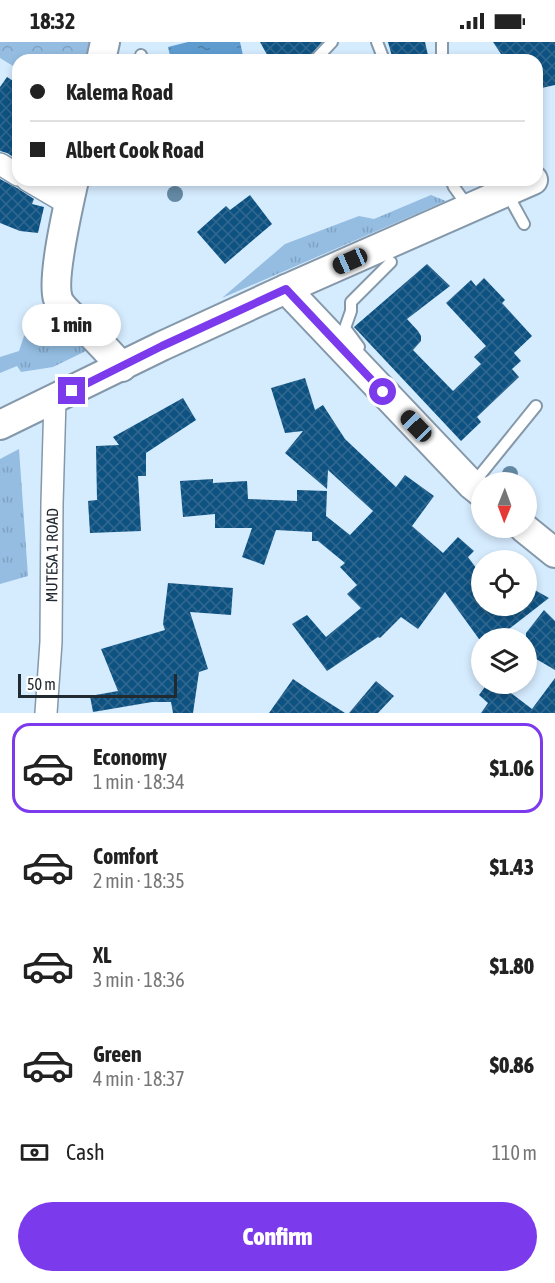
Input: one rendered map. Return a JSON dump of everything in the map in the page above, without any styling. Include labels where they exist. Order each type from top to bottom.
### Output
[{"type":"main road","points":[[0,425],[162,346],[520,186]]},
{"type":"main road","points":[[71,192],[57,270],[58,298],[65,309],[122,367]]},
{"type":"main road","points":[[286,289],[413,414],[471,482]]},
{"type":"main road","points":[[536,538],[555,553]]},
{"type":"street","points":[[49,186],[71,192]]},
{"type":"street","name":"MUTESA 1 ROAD","points":[[46,713],[51,642],[55,399]]},
{"type":"lane","points":[[321,54],[332,42]]},
{"type":"lane","points":[[454,186],[469,209]]},
{"type":"lane","points":[[507,192],[524,224]]},
{"type":"lane","points":[[365,355],[345,328],[351,311],[351,302],[391,262]]},
{"type":"lane","points":[[373,365],[413,414]]},
{"type":"lane","points":[[394,393],[413,414]]},
{"type":"lane","points":[[489,472],[536,406]]},
{"type":"green space","points":[[0,42],[98,42],[95,54],[12,54],[12,65],[0,58]]},
{"type":"green space","points":[[431,195],[446,201],[222,298],[285,244],[359,216],[374,219]]},
{"type":"green space","points":[[62,318],[92,348],[53,367],[21,372],[17,366],[0,373],[0,357],[19,351],[24,336]]},
{"type":"green space","points":[[19,449],[28,576],[0,584],[0,459]]},
{"type":"water","points":[[188,42],[240,42],[243,54],[170,54],[168,47]]},
{"type":"building","points":[[260,42],[322,42],[312,54],[267,54]]},
{"type":"building","points":[[388,42],[425,42],[428,54],[391,54]]},
{"type":"building","points":[[493,42],[555,42],[555,85],[543,88],[543,54],[501,54]]},
{"type":"building","points":[[7,77],[12,80],[12,156],[0,151],[0,87]]},
{"type":"building","points":[[0,179],[34,199],[32,204],[44,207],[38,233],[20,231],[0,223]]},
{"type":"building","points":[[250,195],[272,224],[225,264],[197,232],[226,206],[230,210]]},
{"type":"building","points":[[427,264],[450,286],[407,319],[421,336],[421,341],[413,350],[453,391],[481,364],[474,357],[486,346],[446,303],[471,280],[476,286],[484,278],[505,300],[502,303],[532,336],[514,353],[521,361],[512,369],[519,377],[477,417],[481,422],[461,441],[354,327]]},
{"type":"building","points":[[305,378],[315,410],[323,405],[345,439],[396,487],[405,475],[434,496],[412,526],[443,553],[458,537],[473,550],[468,557],[471,561],[471,616],[526,616],[510,628],[471,628],[445,592],[418,629],[401,617],[380,638],[378,637],[327,671],[292,624],[307,615],[326,637],[361,608],[347,594],[357,585],[340,567],[345,563],[318,541],[312,541],[312,532],[276,530],[264,565],[242,557],[252,528],[215,528],[215,514],[183,517],[180,481],[213,479],[213,483],[247,481],[248,499],[297,501],[297,490],[327,491],[326,516],[350,535],[373,511],[328,470],[327,489],[285,453],[303,431],[285,433],[271,388]]},
{"type":"building","points":[[183,398],[196,420],[146,453],[146,476],[138,476],[141,531],[90,533],[88,501],[97,500],[96,446],[119,445],[113,437]]},
{"type":"building","points":[[168,583],[233,588],[231,615],[190,612],[208,669],[199,672],[193,713],[173,713],[171,702],[152,702],[93,712],[90,696],[118,691],[101,649],[165,630],[163,624]]},
{"type":"building","points":[[537,591],[549,598],[537,607]]},
{"type":"building","points":[[544,610],[555,621],[555,670],[537,659],[537,628],[530,628]]},
{"type":"building","points":[[555,678],[555,713],[481,713],[488,703],[479,695],[512,694],[532,709]]},
{"type":"building","points":[[293,679],[312,692],[345,713],[269,713]]},
{"type":"building","points":[[376,681],[394,696],[378,713],[349,713]]},
{"type":"route","points":[[72,391],[162,346],[286,289],[383,392]]}]
